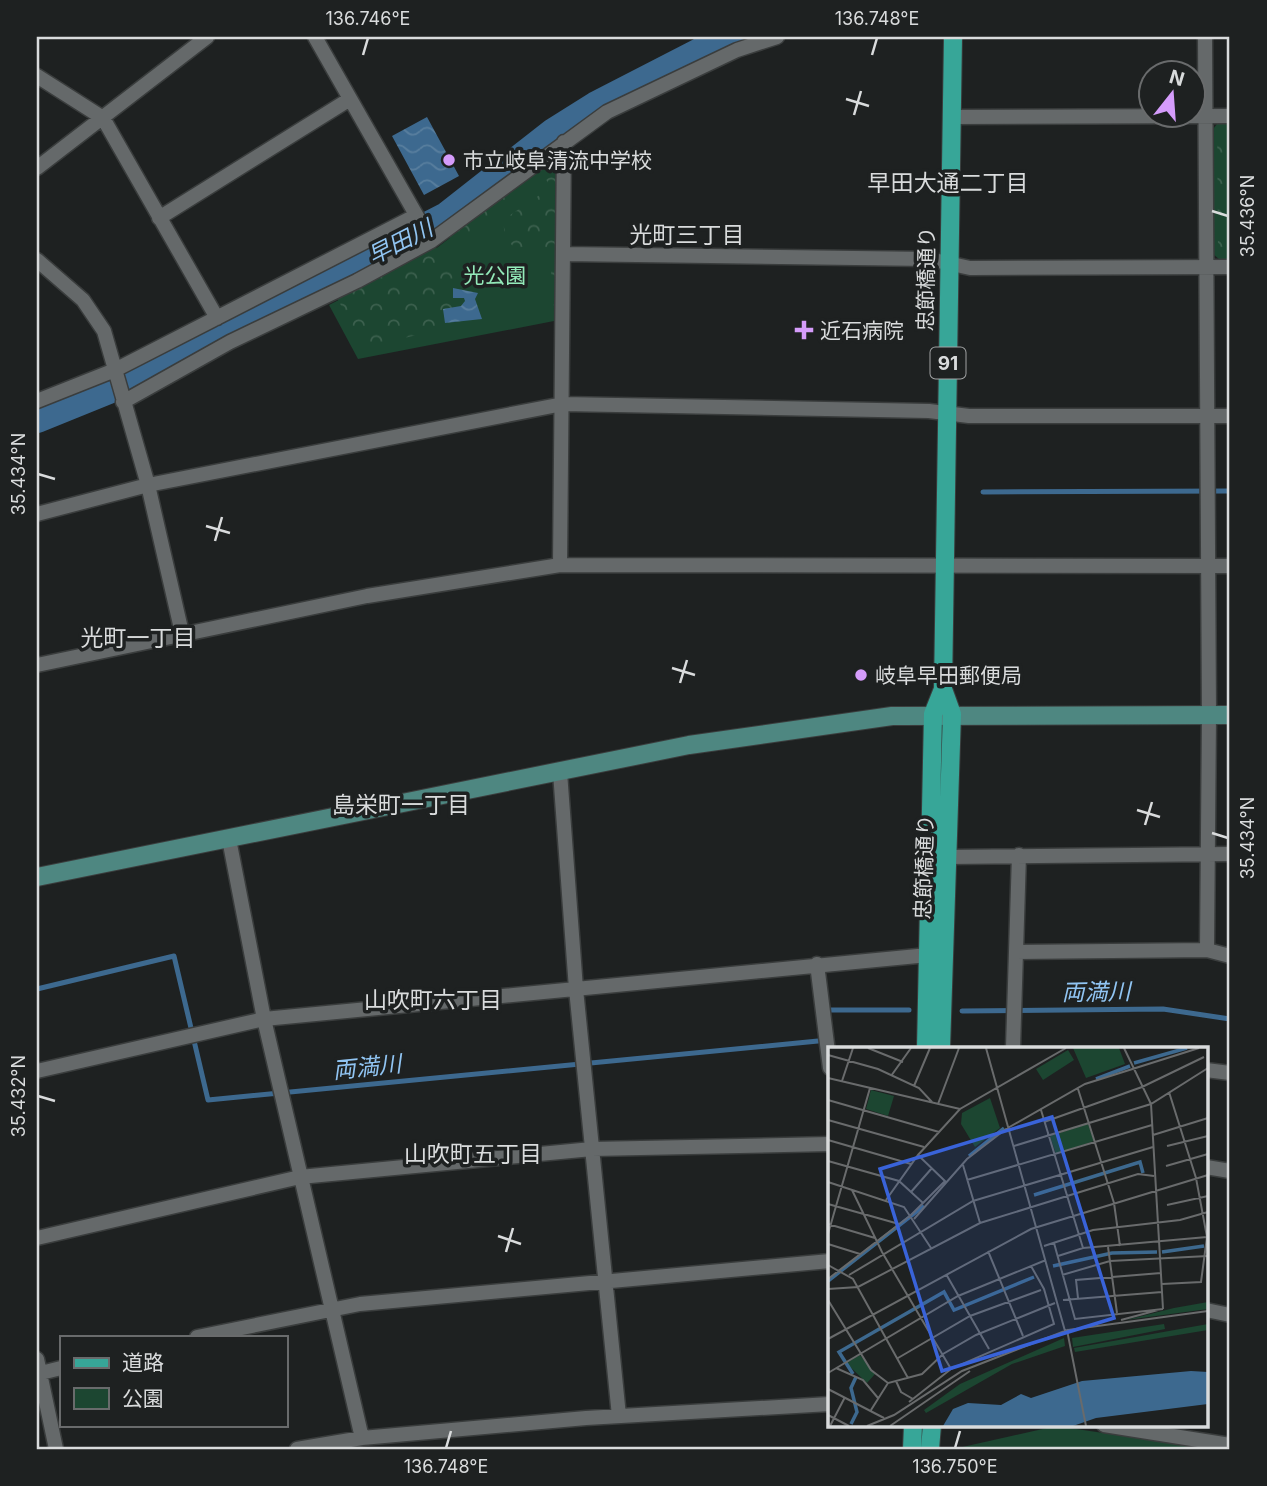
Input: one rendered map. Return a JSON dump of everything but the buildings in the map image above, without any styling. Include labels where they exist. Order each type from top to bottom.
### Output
[{"type":"main road","name":"忠節橋通り","points":[[941,1047],[952,714],[943,689],[953,37]]},
{"type":"main road","name":"忠節橋通り","points":[[926,1047],[933,715],[943,689]]},
{"type":"main road","points":[[912,1449],[913,1426]]},
{"type":"main road","points":[[930,1449],[932,1426]]},
{"type":"street","points":[[37,168],[207,37]]},
{"type":"street","points":[[315,37],[429,238]]},
{"type":"street","points":[[122,398],[429,238],[607,112],[737,50],[777,37]]},
{"type":"street","points":[[1205,37],[1205,60]]},
{"type":"street","points":[[37,76],[103,118],[217,318]]},
{"type":"street","points":[[159,218],[349,99]]},
{"type":"street","points":[[951,117],[1138,116]]},
{"type":"street","points":[[1208,116],[1230,116]]},
{"type":"street","points":[[1205,130],[1209,715],[1207,950]]},
{"type":"street","points":[[560,565],[559,459],[564,404],[564,142]]},
{"type":"street","points":[[37,401],[115,373],[416,217]]},
{"type":"street","points":[[564,254],[929,259],[970,268],[1230,267]]},
{"type":"street","points":[[37,260],[83,300],[104,331],[148,485],[182,633]]},
{"type":"street","points":[[37,514],[148,485],[564,404],[947,413],[969,416],[1230,416]]},
{"type":"street","points":[[37,665],[368,596],[560,565],[944,568],[1230,566]]},
{"type":"street","points":[[37,877],[689,745],[892,716],[1230,715]]},
{"type":"street","points":[[560,772],[576,989],[619,1416]]},
{"type":"street","points":[[229,839],[264,1019],[362,1438]]},
{"type":"street","points":[[947,857],[1230,854]]},
{"type":"street","points":[[1013,1047],[1019,855]]},
{"type":"street","points":[[1016,952],[1207,950],[1230,956]]},
{"type":"street","points":[[37,1071],[264,1019],[928,955]]},
{"type":"street","points":[[817,964],[828,1052]]},
{"type":"street","points":[[1208,1070],[1230,1073]]},
{"type":"street","points":[[37,1238],[300,1177],[592,1149],[828,1144]]},
{"type":"street","points":[[1208,1167],[1230,1171]]},
{"type":"street","points":[[202,1336],[332,1309],[605,1280],[828,1261]]},
{"type":"street","points":[[1208,1310],[1230,1315]]},
{"type":"street","points":[[56,1449],[38,1368],[60,1368]]},
{"type":"street","points":[[297,1449],[362,1438],[619,1416],[828,1404]]},
{"type":"street","points":[[1110,1426],[1230,1445]]},
{"type":"green space","points":[[1217,124],[1230,124],[1230,259],[1219,259],[1213,254],[1213,129]]},
{"type":"green space","points":[[1217,125],[1230,125],[1230,252],[1218,252]]},
{"type":"green space","points":[[569,148],[563,306],[554,307],[550,259],[543,241],[516,250],[505,237],[503,220],[550,188],[546,179],[483,234],[454,244],[448,235]]},
{"type":"green space","name":"光公園","points":[[552,160],[556,162],[554,321],[358,359],[329,305],[430,253]]},
{"type":"green space","points":[[426,244],[436,247],[459,276],[451,282],[447,299],[452,305],[452,327],[365,347],[335,295]]},
{"type":"green space","points":[[1056,1426],[1212,1449],[958,1448]]},
{"type":"water","points":[[427,117],[459,176],[424,195],[392,136]]},
{"type":"water","points":[[453,288],[478,293],[475,299],[482,319],[445,323],[443,309],[461,306],[465,301],[464,298],[453,298]]},
{"type":"waterway","name":"早田川","points":[[37,417],[148,372],[447,218],[554,134],[597,107],[700,54],[744,37]]},
{"type":"waterway","points":[[983,492],[1230,491]]},
{"type":"waterway","name":"両満川","points":[[37,989],[174,956],[208,1100],[818,1041]]},
{"type":"waterway","name":"両満川","points":[[962,1011],[1163,1009],[1230,1019]]},
{"type":"waterway","name":"両満川","points":[[831,1010],[909,1010]]},
{"type":"place","name":"市立岐阜清流中学校","points":[[449,160]]},
{"type":"place","name":"近石病院","points":[[804,330]]},
{"type":"place","name":"岐阜早田郵便局","points":[[861,675]]},
{"type":"district","name":"早田大通二丁目","points":[[948,183]]},
{"type":"district","name":"光町三丁目","points":[[687,235]]},
{"type":"district","name":"光町一丁目","points":[[138,638]]},
{"type":"district","name":"島栄町一丁目","points":[[401,805]]},
{"type":"district","name":"山吹町六丁目","points":[[433,1000]]},
{"type":"district","name":"山吹町五丁目","points":[[473,1154]]}]
